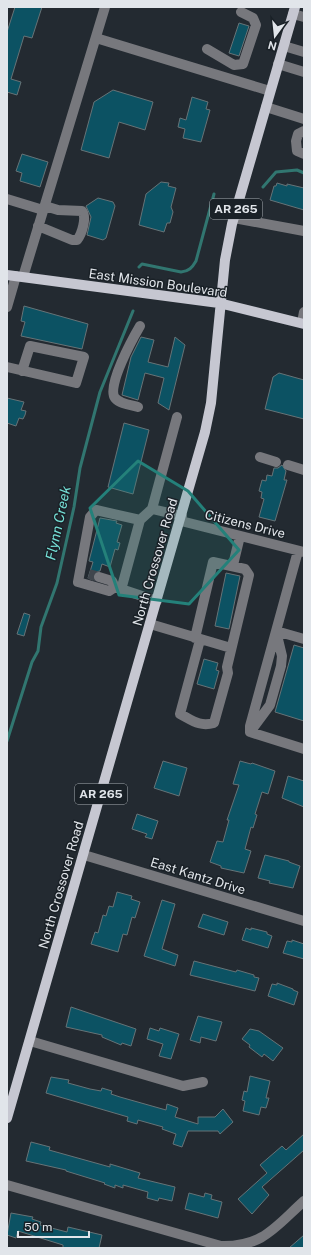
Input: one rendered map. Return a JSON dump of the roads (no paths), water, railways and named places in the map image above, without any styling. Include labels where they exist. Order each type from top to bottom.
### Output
[{"type":"main road","name":"North Crossover Road","points":[[7,1118],[181,519],[209,411],[219,303],[225,260],[234,218],[294,10]]},
{"type":"main road","name":"East Mission Boulevard","points":[[15,276],[219,303],[303,324]]},
{"type":"street","points":[[7,307],[15,276],[38,226],[44,208],[105,7]]},
{"type":"street","points":[[294,10],[304,17]]},
{"type":"street","points":[[207,49],[234,66],[243,64],[256,24],[253,18],[241,12]]},
{"type":"street","points":[[96,38],[270,91]]},
{"type":"street","points":[[284,46],[304,52]]},
{"type":"street","points":[[278,64],[304,72]]},
{"type":"street","points":[[266,107],[304,119]]},
{"type":"street","points":[[304,131],[298,134],[296,141],[297,151],[304,154]]},
{"type":"street","points":[[7,199],[44,208],[82,211],[85,217],[77,240],[72,240],[38,226]]},
{"type":"street","points":[[234,218],[304,231]]},
{"type":"street","points":[[303,324],[304,312]]},
{"type":"street","points":[[138,407],[119,402],[114,397],[113,391],[121,364],[140,326]]},
{"type":"street","points":[[7,367],[22,371],[76,383],[84,357],[30,346],[22,371]]},
{"type":"street","points":[[118,588],[140,520],[152,509],[177,416]]},
{"type":"street","points":[[260,457],[276,462]]},
{"type":"street","points":[[288,466],[304,470]]},
{"type":"street","name":"Citizens Drive","points":[[152,509],[181,519],[301,552]]},
{"type":"street","points":[[89,574],[90,517],[96,510],[140,520]]},
{"type":"street","points":[[233,565],[240,536]]},
{"type":"street","points":[[250,732],[250,726],[276,631],[301,552]]},
{"type":"street","points":[[213,562],[233,565],[245,569],[249,575],[227,667],[228,673],[214,722],[206,725],[186,719],[180,714],[198,639],[213,562]]},
{"type":"street","points":[[89,574],[78,582],[109,591],[118,588]]},
{"type":"street","points":[[89,574],[112,581],[118,588],[157,602]]},
{"type":"street","points":[[150,624],[232,648]]},
{"type":"street","points":[[276,631],[304,639]]},
{"type":"street","points":[[250,732],[270,704],[281,666],[282,656],[276,631]]},
{"type":"street","points":[[250,732],[304,749]]},
{"type":"street","name":"East Kantz Drive","points":[[84,855],[304,921]]},
{"type":"street","points":[[30,1041],[183,1086],[203,1082]]},
{"type":"street","points":[[7,1185],[221,1246],[239,1246],[254,1242],[267,1234],[304,1201]]},
{"type":"waterway","name":"Flynn Creek","points":[[263,187],[276,172],[297,170],[304,173]]},
{"type":"waterway","name":"Flynn Creek","points":[[139,267],[142,264],[181,272],[192,267],[196,261],[214,194]]},
{"type":"waterway","name":"Flynn Creek","points":[[7,741],[32,662],[38,651],[41,627],[57,583],[74,507],[80,468],[100,392],[133,311]]},
{"type":"tunnel","points":[[89,574],[99,577]]}]
